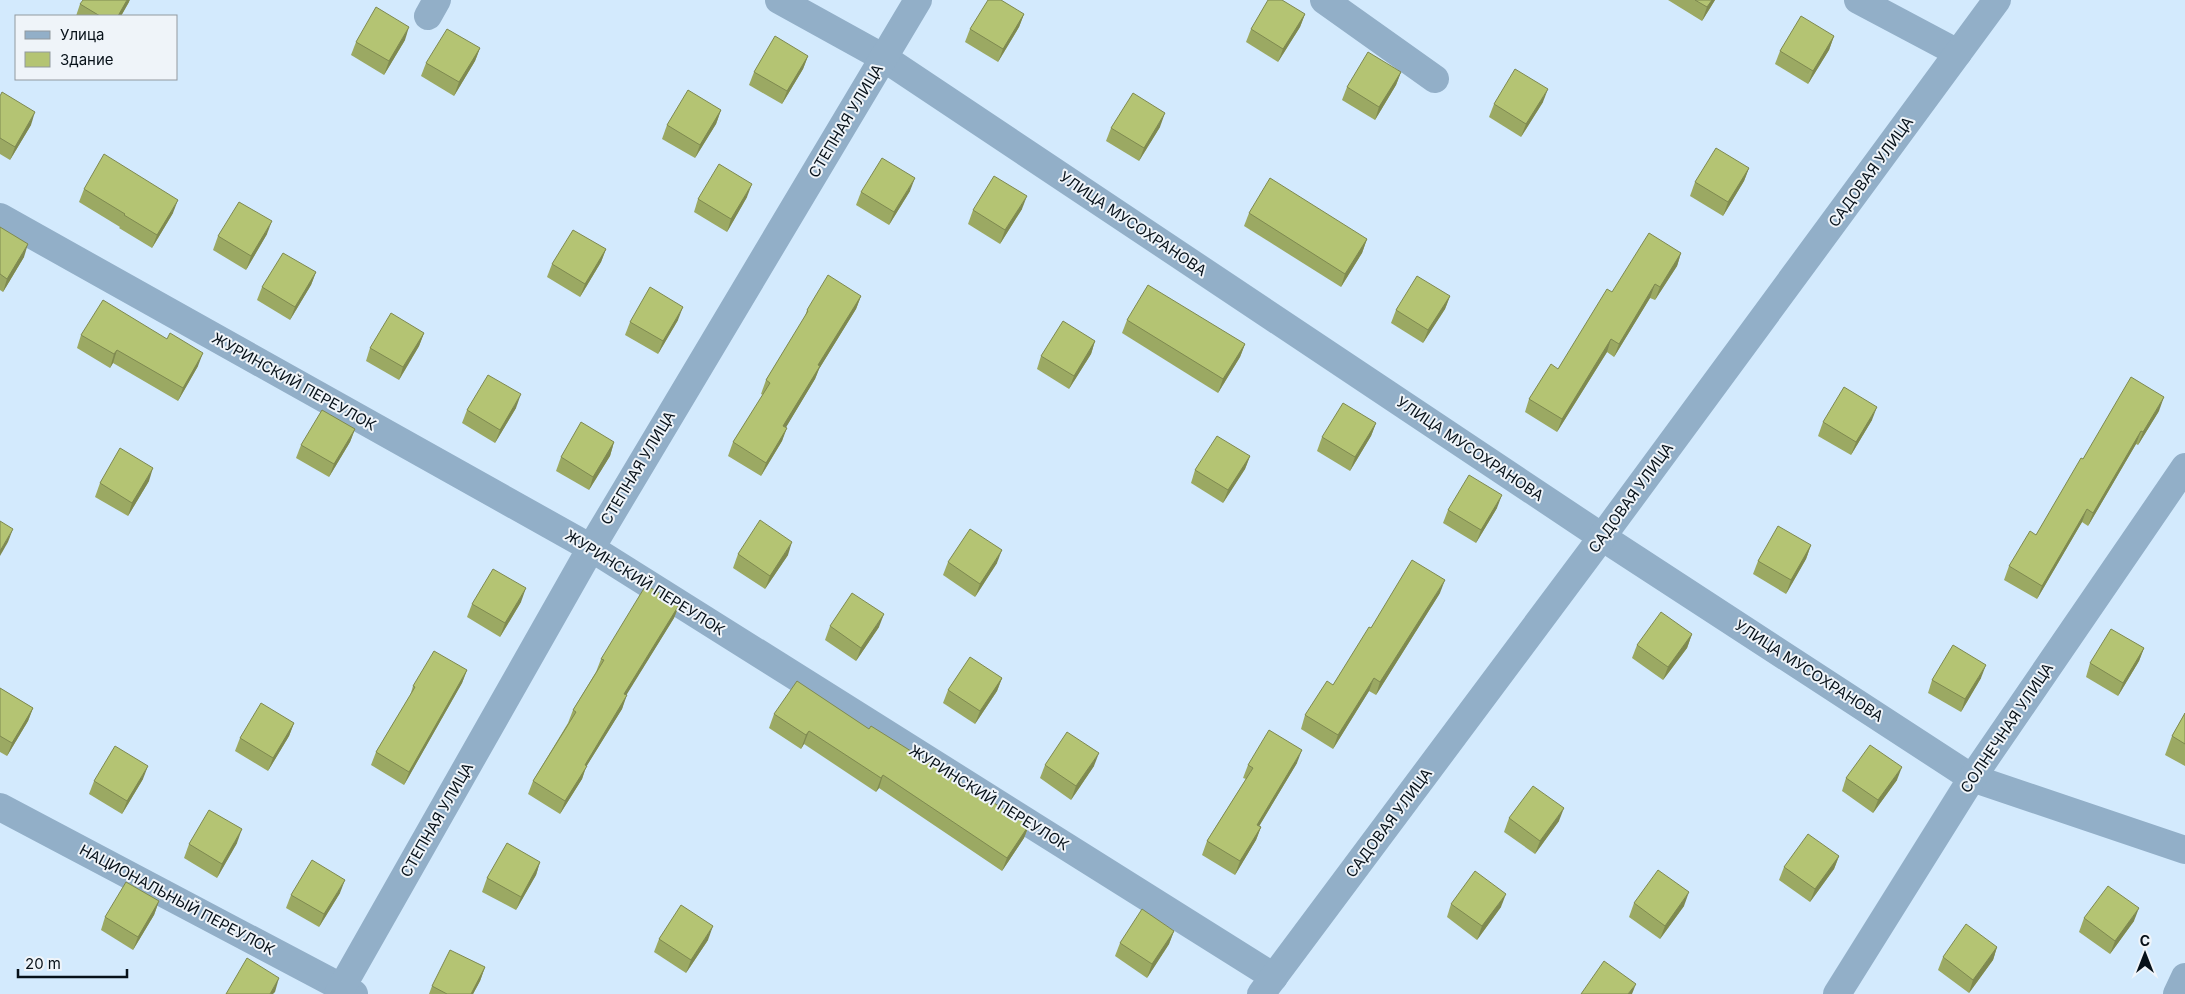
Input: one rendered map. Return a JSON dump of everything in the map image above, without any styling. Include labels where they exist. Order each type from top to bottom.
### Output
[{"type":"street","name":"УЛИЦА МУСОХРАНОВА","points":[[779,0],[884,58],[1602,537],[1972,778],[2185,850]]},
{"type":"street","name":"СТЕПНАЯ УЛИЦА","points":[[344,992],[591,548],[918,0]]},
{"type":"street","points":[[1324,0],[1435,79]]},
{"type":"street","points":[[1858,0],[1958,53]]},
{"type":"street","name":"САДОВАЯ УЛИЦА","points":[[1268,986],[1602,537],[1997,0]]},
{"type":"street","name":"ЖУРИНСКИЙ ПЕРЕУЛОК","points":[[0,217],[591,548],[1268,986]]},
{"type":"street","name":"СОЛНЕЧНАЯ УЛИЦА","points":[[1837,994],[1972,778],[2185,467]]},
{"type":"street","name":"НАЦИОНАЛЬНЫЙ ПЕРЕУЛОК","points":[[0,807],[344,992]]},
{"type":"street","points":[[2176,994],[2185,977]]},
{"type":"building","points":[[83,0],[127,0],[119,15],[98,15],[80,4]]},
{"type":"building","points":[[988,0],[1001,0],[1024,14],[1003,49],[970,29]]},
{"type":"building","points":[[1268,0],[1282,0],[1305,14],[1283,49],[1251,29]]},
{"type":"building","points":[[1695,0],[1712,0],[1707,7]]},
{"type":"building","points":[[376,7],[409,27],[389,61],[356,42]]},
{"type":"building","points":[[1801,16],[1834,36],[1813,71],[1780,51]]},
{"type":"building","points":[[447,29],[480,48],[459,82],[426,63]]},
{"type":"building","points":[[775,36],[808,56],[787,91],[754,72]]},
{"type":"building","points":[[1368,52],[1401,72],[1379,107],[1347,87]]},
{"type":"building","points":[[1515,69],[1548,89],[1526,124],[1494,104]]},
{"type":"building","points":[[688,90],[721,110],[700,145],[667,125]]},
{"type":"building","points":[[2,92],[35,112],[15,147],[0,138],[0,96]]},
{"type":"building","points":[[1133,93],[1165,113],[1144,148],[1111,128]]},
{"type":"building","points":[[1716,148],[1749,168],[1728,202],[1695,182]]},
{"type":"building","points":[[104,154],[178,200],[157,235],[84,189]]},
{"type":"building","points":[[882,158],[915,178],[894,212],[861,192]]},
{"type":"building","points":[[719,164],[752,184],[731,219],[698,199]]},
{"type":"building","points":[[994,176],[1027,196],[1005,230],[973,210]]},
{"type":"building","points":[[1270,178],[1367,239],[1345,274],[1249,213]]},
{"type":"building","points":[[239,202],[272,221],[251,256],[218,236]]},
{"type":"building","points":[[0,227],[28,244],[7,279],[0,274]]},
{"type":"building","points":[[573,230],[606,249],[585,284],[552,264]]},
{"type":"building","points":[[1649,233],[1681,253],[1660,287],[1655,284],[1619,344],[1611,339],[1562,419],[1529,399],[1551,364],[1558,369],[1607,289],[1612,292]]},
{"type":"building","points":[[283,253],[316,272],[295,307],[262,287]]},
{"type":"building","points":[[828,275],[861,296],[783,426],[787,428],[766,463],[733,442],[770,383],[766,380]]},
{"type":"building","points":[[1417,276],[1450,296],[1428,330],[1396,310]]},
{"type":"building","points":[[1148,285],[1245,344],[1223,379],[1127,320]]},
{"type":"building","points":[[650,287],[683,307],[663,341],[630,322]]},
{"type":"building","points":[[103,300],[167,339],[170,333],[203,353],[183,388],[117,350],[114,354],[81,335]]},
{"type":"building","points":[[391,313],[424,333],[403,367],[370,348]]},
{"type":"building","points":[[1063,321],[1095,341],[1074,376],[1041,356]]},
{"type":"building","points":[[488,375],[521,394],[500,430],[467,410]]},
{"type":"building","points":[[2131,377],[2164,397],[2143,432],[2141,431],[2093,513],[2087,509],[2042,586],[2009,566],[2030,531],[2036,535]]},
{"type":"building","points":[[1844,387],[1877,407],[1856,442],[1823,422]]},
{"type":"building","points":[[1343,403],[1376,423],[1355,457],[1322,437]]},
{"type":"building","points":[[322,410],[355,429],[334,464],[301,445]]},
{"type":"building","points":[[581,422],[614,442],[593,477],[561,457]]},
{"type":"building","points":[[1217,436],[1250,456],[1228,490],[1195,470]]},
{"type":"building","points":[[120,448],[153,468],[132,503],[100,483]]},
{"type":"building","points":[[1469,475],[1502,495],[1481,530],[1448,510]]},
{"type":"building","points":[[760,520],[792,542],[770,576],[738,554]]},
{"type":"building","points":[[0,521],[13,529],[0,551]]},
{"type":"building","points":[[1778,526],[1811,545],[1791,580],[1758,561]]},
{"type":"building","points":[[970,529],[1002,550],[980,584],[948,562]]},
{"type":"building","points":[[1412,560],[1445,580],[1380,682],[1374,678],[1338,735],[1305,715],[1327,681],[1333,685],[1369,627],[1371,628]]},
{"type":"building","points":[[493,569],[526,588],[505,623],[472,604]]},
{"type":"building","points":[[646,585],[679,605],[624,694],[627,695],[565,801],[533,781],[576,712],[573,710],[604,660],[601,659]]},
{"type":"building","points":[[852,593],[884,614],[861,648],[830,626]]},
{"type":"building","points":[[1661,612],[1692,634],[1668,667],[1637,645]]},
{"type":"building","points":[[2111,629],[2144,648],[2123,683],[2090,663]]},
{"type":"building","points":[[1953,645],[1986,665],[1965,699],[1932,680]]},
{"type":"building","points":[[434,651],[467,670],[409,772],[376,752]]},
{"type":"building","points":[[970,657],[1002,678],[980,711],[948,690]]},
{"type":"building","points":[[797,681],[869,729],[871,726],[1029,825],[1007,858],[883,775],[881,778],[809,731],[806,735],[774,714]]},
{"type":"building","points":[[0,688],[33,708],[12,743],[0,736]]},
{"type":"building","points":[[261,703],[294,723],[273,758],[240,738]]},
{"type":"building","points":[[2185,713],[2185,744],[2172,736]]},
{"type":"building","points":[[1269,730],[1302,750],[1257,825],[1261,827],[1240,861],[1207,841],[1253,768],[1248,765]]},
{"type":"building","points":[[1067,732],[1099,753],[1076,786],[1045,765]]},
{"type":"building","points":[[1870,745],[1902,767],[1878,800],[1846,778]]},
{"type":"building","points":[[115,746],[148,766],[127,801],[94,781]]},
{"type":"building","points":[[1533,786],[1564,808],[1540,841],[1509,818]]},
{"type":"building","points":[[209,810],[242,829],[222,864],[189,844]]},
{"type":"building","points":[[1808,834],[1839,856],[1815,889],[1784,867]]},
{"type":"building","points":[[507,843],[540,862],[521,897],[487,878]]},
{"type":"building","points":[[312,860],[345,880],[324,914],[291,895]]},
{"type":"building","points":[[1658,870],[1689,892],[1665,926],[1634,903]]},
{"type":"building","points":[[1475,871],[1506,894],[1482,926],[1451,904]]},
{"type":"building","points":[[126,882],[159,901],[138,937],[105,917]]},
{"type":"building","points":[[2108,886],[2139,908],[2115,941],[2084,918]]},
{"type":"building","points":[[681,905],[713,926],[691,960],[659,939]]},
{"type":"building","points":[[1142,909],[1174,931],[1152,964],[1120,943]]},
{"type":"building","points":[[1966,924],[1997,947],[1973,980],[1943,957]]},
{"type":"building","points":[[450,950],[485,967],[471,994],[447,994],[432,986]]},
{"type":"building","points":[[247,958],[279,978],[270,994],[226,994]]},
{"type":"building","points":[[1604,961],[1636,984],[1628,994],[1581,994]]}]
